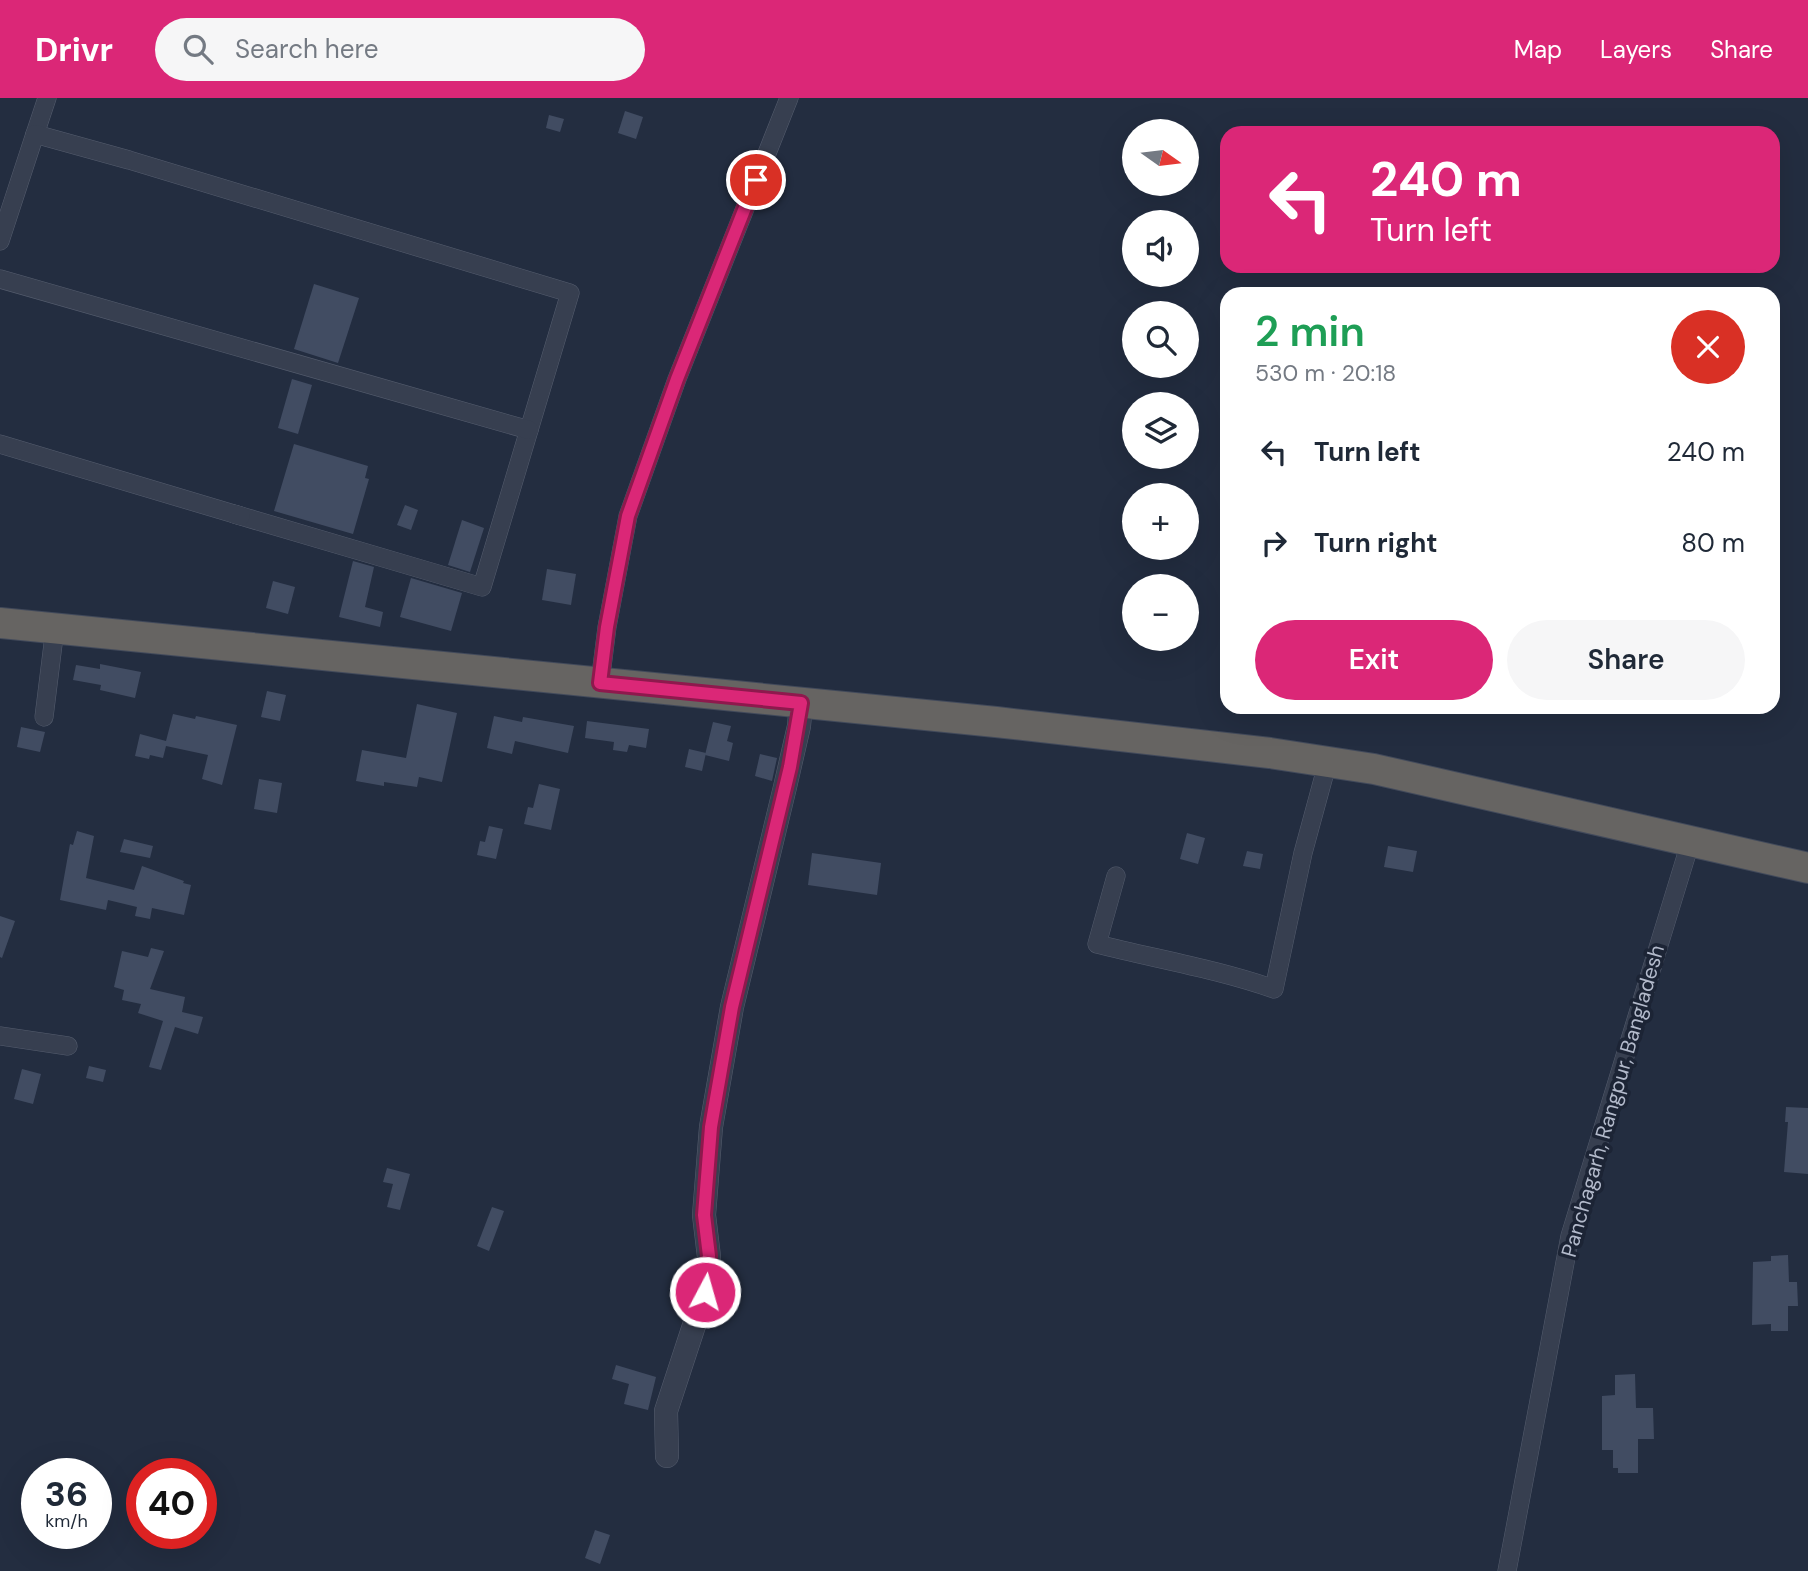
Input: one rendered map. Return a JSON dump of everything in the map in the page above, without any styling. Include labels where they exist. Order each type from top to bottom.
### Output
[{"type":"highway","points":[[0,623],[1180,742],[1328,761],[1387,772],[1808,868]]},
{"type":"street","points":[[0,241],[47,98]]},
{"type":"street","points":[[600,683],[607,627],[628,516],[677,379],[789,98]]},
{"type":"street","points":[[0,444],[482,587],[570,293],[35,134]]},
{"type":"street","points":[[0,279],[529,430]]},
{"type":"street","points":[[44,718],[55,628]]},
{"type":"street","points":[[667,1456],[666,1411],[705,1292],[709,1256],[704,1215],[711,1127],[729,1020],[793,750],[801,703]]},
{"type":"street","points":[[1116,876],[1097,944],[1234,975],[1274,989],[1303,853],[1328,761]]},
{"type":"street","name":"Panchagarh, Rangpur, Bangladesh","points":[[1507,1571],[1570,1236],[1690,841]]},
{"type":"street","points":[[0,1036],[68,1046]]},
{"type":"building","points":[[625,111],[643,117],[636,139],[618,133]]},
{"type":"building","points":[[549,115],[564,119],[560,132],[546,128]]},
{"type":"building","points":[[314,284],[359,298],[338,363],[294,349]]},
{"type":"building","points":[[292,379],[312,385],[298,434],[278,428]]},
{"type":"building","points":[[294,444],[368,466],[365,478],[369,479],[353,534],[274,511]]},
{"type":"building","points":[[405,505],[418,510],[411,530],[397,525]]},
{"type":"building","points":[[462,520],[484,528],[470,572],[448,565]]},
{"type":"building","points":[[353,561],[374,567],[365,607],[383,612],[380,627],[339,617]]},
{"type":"building","points":[[547,569],[576,574],[571,605],[542,600]]},
{"type":"building","points":[[411,578],[462,593],[451,631],[400,617]]},
{"type":"building","points":[[273,581],[295,587],[288,614],[266,608]]},
{"type":"building","points":[[100,664],[141,672],[135,698],[100,690],[101,685],[73,680],[76,665],[100,669]]},
{"type":"building","points":[[267,691],[286,695],[280,721],[261,717]]},
{"type":"building","points":[[417,704],[457,713],[442,782],[419,777],[417,787],[384,782],[384,786],[356,781],[362,750],[406,758]]},
{"type":"building","points":[[173,714],[237,725],[222,785],[202,779],[208,755],[166,746],[163,758],[135,756],[140,734],[166,741]]},
{"type":"building","points":[[494,716],[522,722],[523,717],[574,726],[568,753],[515,741],[512,754],[487,748]]},
{"type":"building","points":[[587,721],[649,729],[646,748],[629,745],[627,752],[613,750],[614,742],[585,738]]},
{"type":"building","points":[[713,722],[731,726],[727,741],[733,743],[729,761],[705,755]]},
{"type":"building","points":[[21,727],[45,732],[40,752],[17,747]]},
{"type":"building","points":[[689,749],[706,753],[702,771],[685,767]]},
{"type":"building","points":[[760,754],[777,758],[772,781],[755,776]]},
{"type":"building","points":[[259,779],[282,783],[277,813],[254,809]]},
{"type":"building","points":[[539,784],[560,789],[551,830],[524,824],[528,807],[533,808]]},
{"type":"building","points":[[489,826],[503,829],[496,859],[477,855],[480,841],[485,842]]},
{"type":"building","points":[[77,831],[94,836],[86,878],[134,890],[142,866],[184,881],[183,883],[191,885],[184,915],[152,908],[150,919],[135,916],[137,907],[108,900],[106,910],[60,900],[70,844],[73,845]]},
{"type":"building","points":[[1187,833],[1205,838],[1198,864],[1180,859]]},
{"type":"building","points":[[124,839],[153,846],[150,858],[120,852]]},
{"type":"building","points":[[1388,846],[1417,851],[1413,872],[1384,867]]},
{"type":"building","points":[[1247,851],[1263,854],[1260,869],[1243,866]]},
{"type":"building","points":[[812,853],[881,863],[877,895],[808,885]]},
{"type":"building","points":[[0,916],[15,921],[2,958],[0,957]]},
{"type":"building","points":[[151,948],[164,951],[150,989],[185,997],[182,1012],[203,1017],[198,1034],[175,1027],[161,1070],[149,1067],[163,1021],[138,1013],[141,1004],[122,1000],[124,990],[114,987],[122,951],[148,957]]},
{"type":"building","points":[[89,1066],[106,1070],[103,1082],[86,1078]]},
{"type":"building","points":[[22,1069],[41,1074],[33,1104],[14,1099]]},
{"type":"building","points":[[1786,1107],[1808,1108],[1808,1174],[1784,1172],[1788,1122],[1785,1122]]},
{"type":"building","points":[[387,1168],[410,1174],[400,1210],[387,1207],[393,1184],[383,1182]]},
{"type":"building","points":[[492,1207],[504,1211],[489,1251],[477,1246]]},
{"type":"building","points":[[1788,1255],[1789,1282],[1797,1282],[1798,1306],[1788,1306],[1788,1331],[1771,1331],[1771,1324],[1752,1325],[1753,1262],[1771,1261],[1771,1256]]},
{"type":"building","points":[[616,1365],[656,1377],[648,1410],[624,1404],[629,1384],[612,1379]]},
{"type":"building","points":[[1635,1374],[1636,1408],[1653,1408],[1654,1439],[1638,1439],[1638,1473],[1618,1473],[1618,1468],[1613,1468],[1613,1450],[1602,1450],[1602,1396],[1615,1395],[1615,1375]]},
{"type":"building","points":[[595,1530],[610,1535],[600,1564],[585,1558]]},
{"type":"route","points":[[705,1292],[709,1256],[704,1215],[711,1127],[732,1007],[790,767],[801,703],[600,683],[607,627],[628,516],[677,379],[756,180]]}]
